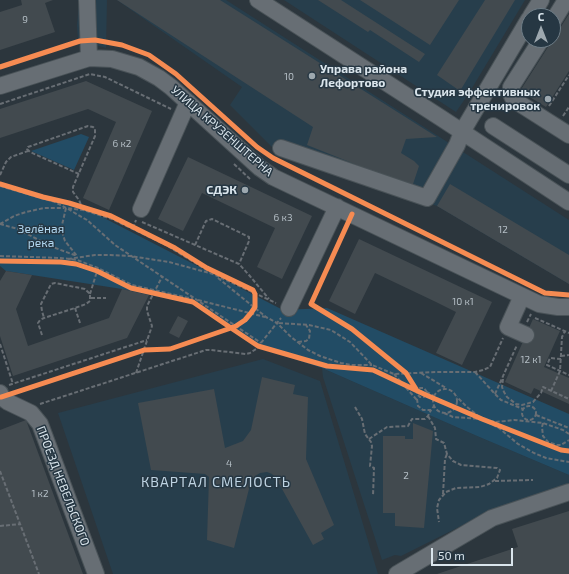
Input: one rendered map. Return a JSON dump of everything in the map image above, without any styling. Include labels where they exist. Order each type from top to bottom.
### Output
[{"type":"street","points":[[87,0],[89,58]]},
{"type":"street","points":[[258,0],[569,202]]},
{"type":"street","points":[[281,148],[426,198],[457,145],[462,132],[521,32]]},
{"type":"street","points":[[536,48],[511,87],[511,94],[514,100],[569,135]]},
{"type":"street","name":"УЛИЦА КРУЗЕНШТЕРНА","points":[[0,86],[89,58],[112,59],[139,67],[159,78],[185,108],[268,173],[530,305],[569,307]]},
{"type":"street","points":[[139,214],[185,108]]},
{"type":"street","points":[[493,126],[569,175]]},
{"type":"street","points":[[289,308],[337,207]]},
{"type":"street","points":[[519,332],[530,305]]},
{"type":"street","name":"ПРОЕЗД НЕВЕЛЬСКОГО","points":[[6,388],[1,397],[12,407],[30,413],[36,418],[43,431],[96,574]]},
{"type":"street","points":[[397,574],[492,518],[569,492]]},
{"type":"path","points":[[0,104],[90,74],[105,77],[185,108]]},
{"type":"path","points":[[550,105],[569,75]]},
{"type":"path","points":[[564,114],[569,107]]},
{"type":"path","points":[[28,151],[28,147],[30,146],[90,126],[95,130],[96,133],[73,190],[83,209]]},
{"type":"path","points":[[0,176],[8,159],[28,151],[79,174]]},
{"type":"path","points":[[1,185],[111,216],[175,248],[207,268],[253,290],[255,294],[255,307],[252,313],[238,324]]},
{"type":"path","points":[[1,185],[55,202],[87,220],[130,256],[196,300],[238,324],[260,345],[266,348]]},
{"type":"path","points":[[66,208],[62,225],[63,235],[65,241],[78,257]]},
{"type":"path","points":[[0,224],[14,216],[37,209],[83,209],[112,219],[146,234],[188,258],[232,288],[266,317]]},
{"type":"path","points":[[139,214],[194,245],[238,264],[270,300]]},
{"type":"path","points":[[194,245],[206,221],[212,219],[249,237],[250,241],[238,264]]},
{"type":"path","points":[[0,224],[18,229],[50,246],[78,257]]},
{"type":"path","points":[[0,261],[61,260],[102,254],[130,256],[169,262],[213,274],[289,308],[253,352],[246,354],[206,350],[136,373],[12,407]]},
{"type":"path","points":[[0,256],[61,260],[98,270]]},
{"type":"path","points":[[68,259],[84,262],[131,288],[196,300],[266,317],[278,323],[297,342],[308,350],[329,360],[351,365],[372,365],[394,374],[417,400]]},
{"type":"path","points":[[90,294],[98,270]]},
{"type":"path","points":[[136,373],[152,326],[146,308],[162,277]]},
{"type":"path","points":[[44,318],[41,304],[51,284],[55,283],[85,289],[90,294],[91,298]]},
{"type":"path","points":[[154,292],[193,302],[238,324]]},
{"type":"path","points":[[91,298],[106,298]]},
{"type":"path","points":[[42,335],[38,323],[40,320],[86,304],[91,298]]},
{"type":"path","points":[[495,394],[530,305],[569,333]]},
{"type":"path","points":[[75,308],[80,323]]},
{"type":"path","points":[[278,323],[305,324],[338,333],[356,347],[372,365]]},
{"type":"path","points":[[297,342],[306,341],[309,339],[310,331],[305,324]]},
{"type":"path","points":[[551,391],[560,371],[562,337],[565,331]]},
{"type":"path","points":[[394,374],[420,372],[476,372],[483,370],[490,367],[519,332]]},
{"type":"path","points":[[0,344],[6,388],[147,340]]},
{"type":"path","points":[[135,353],[150,350]]},
{"type":"path","points":[[561,356],[569,355]]},
{"type":"path","points":[[561,359],[550,358],[547,365],[569,375]]},
{"type":"path","points":[[334,366],[373,370],[402,382],[418,393],[426,393],[441,401]]},
{"type":"path","points":[[400,368],[410,379]]},
{"type":"path","points":[[420,372],[453,391],[467,407],[482,419],[499,428],[518,444],[534,453],[559,461],[569,462]]},
{"type":"path","points":[[476,372],[501,400],[522,409]]},
{"type":"path","points":[[504,374],[502,387],[507,397],[516,404],[528,405],[534,408],[536,414],[535,418],[529,421]]},
{"type":"path","points":[[414,385],[418,393],[418,406],[423,410],[431,410]]},
{"type":"path","points":[[522,409],[538,398],[543,387],[569,399]]},
{"type":"path","points":[[369,439],[387,427],[408,426],[412,419],[425,418],[434,406],[434,397],[437,392],[442,389],[448,389]]},
{"type":"path","points":[[444,413],[455,408],[457,402],[456,396]]},
{"type":"path","points":[[448,404],[511,430]]},
{"type":"path","points":[[434,406],[438,411],[453,417],[482,419],[496,422],[514,420],[543,423],[563,430],[569,434]]},
{"type":"path","points":[[356,407],[362,418],[364,431],[371,442],[372,447],[370,466],[374,468],[373,496]]},
{"type":"path","points":[[522,409],[521,412],[523,418],[529,421]]},
{"type":"path","points":[[536,414],[569,428]]},
{"type":"path","points":[[428,416],[435,428],[436,438],[444,443],[447,454],[453,461],[461,465],[498,468],[500,472],[494,481],[489,484],[480,487],[451,489],[443,495],[439,500],[439,522]]},
{"type":"path","points":[[543,423],[543,436],[548,442],[557,445],[566,443],[569,440]]},
{"type":"path","points":[[539,442],[565,450]]},
{"type":"path","points":[[443,495],[445,459],[447,454]]},
{"type":"path","points":[[0,471],[39,574]]},
{"type":"path","points":[[494,481],[533,480]]},
{"type":"path","points":[[0,526],[20,524]]},
{"type":"shaded area","points":[[77,0],[107,0],[106,48],[78,40],[77,26],[79,1]]},
{"type":"shaded area","points":[[117,0],[226,0],[569,220],[569,284],[437,206],[274,149],[230,105],[242,87]]},
{"type":"shaded area","points":[[284,0],[525,0],[456,112]]},
{"type":"shaded area","points":[[263,359],[320,381],[378,574],[113,574],[58,413]]},
{"type":"shaded area","points":[[322,368],[569,475],[569,485],[475,519],[401,556],[395,555],[382,560],[323,377]]},
{"type":"green space","points":[[81,134],[89,137],[74,170],[31,151]]},
{"type":"green space","name":"Зелёная река","points":[[0,184],[73,202],[283,310],[327,308],[569,414],[569,475],[322,368],[257,347],[192,304],[122,289],[6,271],[0,266]]},
{"type":"building","points":[[21,0],[53,0],[45,3],[55,32],[0,50],[0,12],[22,5]]},
{"type":"building","points":[[117,0],[220,0],[437,137],[406,139],[401,153],[419,166],[412,187],[307,145],[313,127]]},
{"type":"building","points":[[318,0],[341,0],[425,54],[419,62],[370,30],[368,32]]},
{"type":"building","points":[[360,0],[459,0],[430,45]]},
{"type":"building","points":[[485,0],[515,0],[460,91],[437,75]]},
{"type":"building","points":[[569,14],[569,71],[546,107],[520,91],[547,48],[561,48],[561,27]]},
{"type":"building","points":[[86,81],[152,111],[109,210],[83,198],[116,122],[88,109],[0,138],[0,109]]},
{"type":"building","points":[[188,157],[312,216],[282,279],[257,267],[275,228],[202,193],[183,231],[158,219]]},
{"type":"building","points":[[450,184],[569,255],[569,284],[437,206]]},
{"type":"building","points":[[359,239],[492,302],[462,365],[436,353],[456,312],[436,302],[375,273],[355,314],[329,301]]},
{"type":"building","points":[[6,271],[32,275],[16,309],[28,346],[109,318],[122,289],[149,295],[127,338],[13,376],[0,336],[0,281]]},
{"type":"building","points":[[178,316],[188,321],[179,338],[169,333]]},
{"type":"building","points":[[533,319],[560,331],[544,367],[569,378],[569,404],[534,388],[531,394],[505,382]]},
{"type":"building","points":[[262,377],[295,385],[293,394],[308,397],[306,459],[334,525],[321,533],[324,539],[313,545],[276,478],[272,474],[267,472],[260,473],[251,481],[234,548],[207,540],[209,477],[205,474],[151,470],[138,403],[214,389],[225,448],[243,441],[251,430]]},
{"type":"building","points":[[26,420],[83,574],[0,574],[0,430]]},
{"type":"building","points":[[413,423],[433,431],[424,528],[395,526],[395,513],[383,513],[383,436],[405,436],[405,439],[413,439]]},
{"type":"building","points":[[569,511],[569,574],[437,574],[518,547],[512,529]]},
{"type":"cycle path","points":[[0,67],[80,41],[95,40],[122,45],[149,55],[176,74],[257,147],[273,158],[545,293],[569,295]]},
{"type":"cycle path","points":[[0,184],[111,216],[175,248],[207,268],[253,290],[255,294],[255,307],[245,320],[231,328]]},
{"type":"cycle path","points":[[352,214],[311,304],[352,329],[406,373],[416,389]]},
{"type":"cycle path","points":[[0,261],[61,262],[76,264],[97,271],[131,288],[193,302],[231,328],[170,349],[144,350],[1,397]]},
{"type":"cycle path","points":[[231,328],[258,346],[327,366],[373,370],[482,419],[561,450],[569,451]]},
{"type":"place","name":"Управа района Лефортово","points":[[312,76]]},
{"type":"place","name":"Студия эффективных тренировок","points":[[548,99]]},
{"type":"place","name":"СДЭК","points":[[245,190]]},
{"type":"district","name":"КВАРТАЛ СМЕЛОСТЬ","points":[[216,482]]}]
